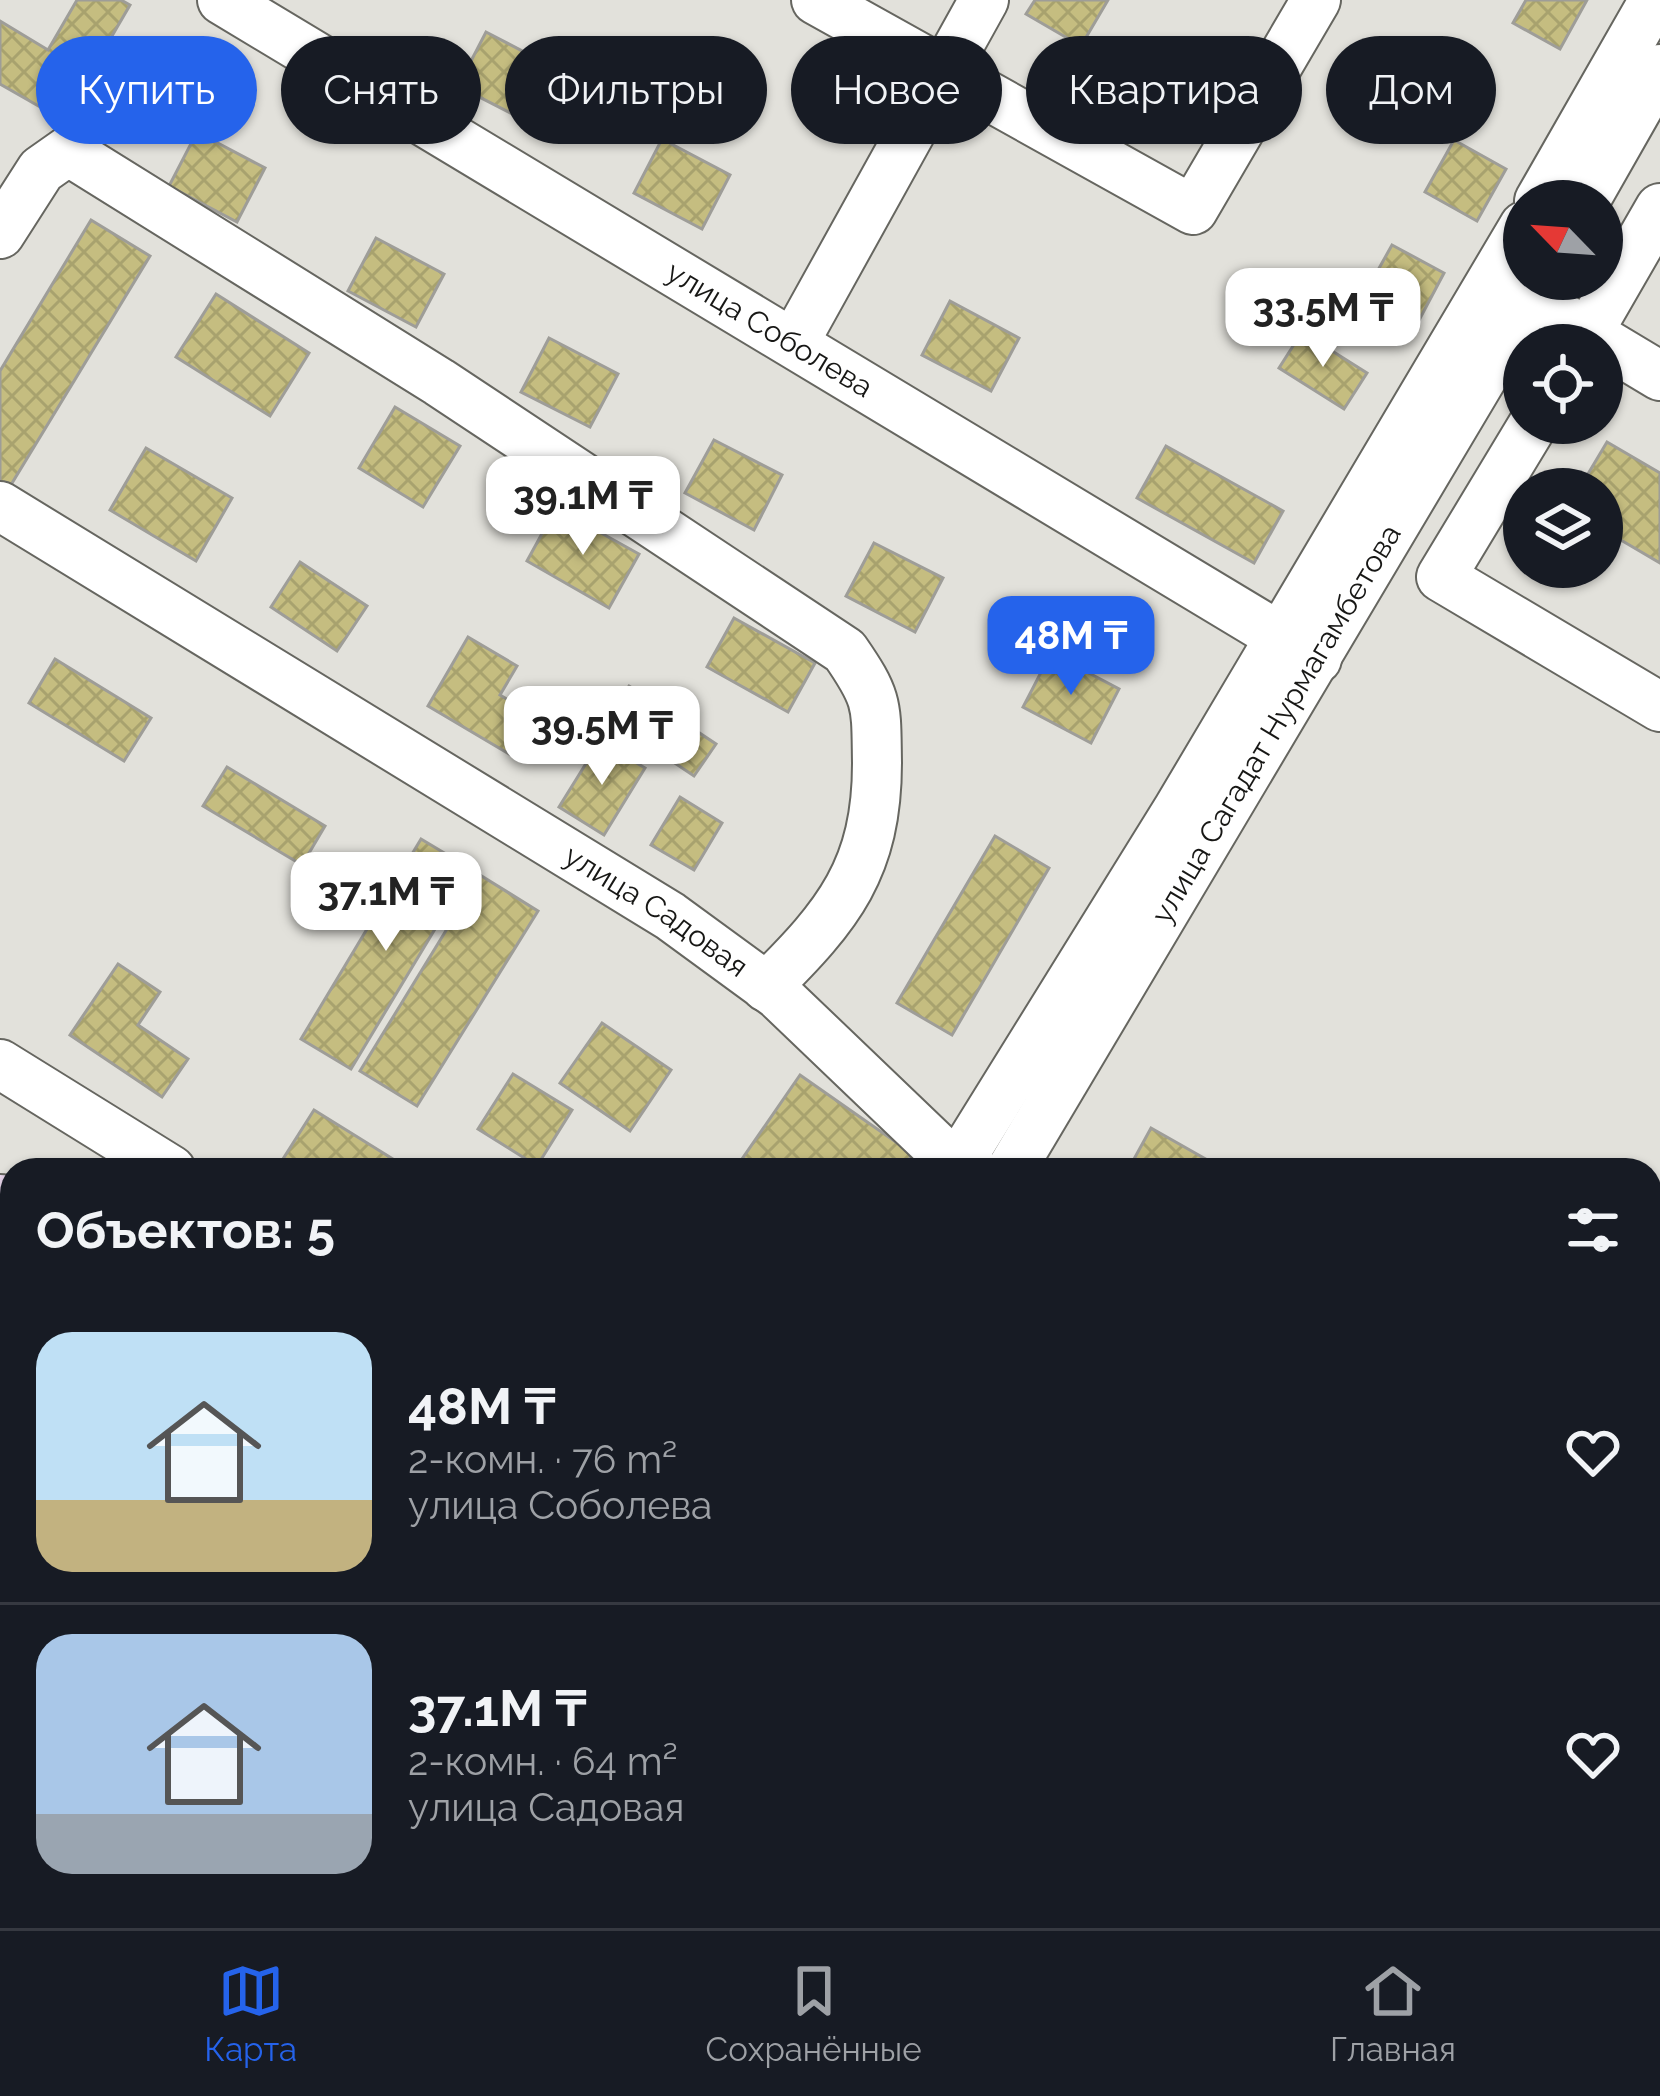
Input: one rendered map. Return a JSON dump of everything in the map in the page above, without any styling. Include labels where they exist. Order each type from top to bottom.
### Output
[{"type":"street","name":"улица Соболева","points":[[222,0],[1298,648]]},
{"type":"street","points":[[816,0],[882,36]]},
{"type":"street","points":[[963,36],[984,0]]},
{"type":"street","points":[[1002,103],[1193,210],[1316,0]]},
{"type":"street","points":[[1551,180],[1654,0]]},
{"type":"street","points":[[1598,180],[1660,70]]},
{"type":"street","points":[[795,341],[903,144]]},
{"type":"street","points":[[0,235],[41,170],[68,151],[439,382],[845,651],[876,695],[879,802],[862,867],[819,935],[766,987]]},
{"type":"street","points":[[1594,324],[1660,208]]},
{"type":"street","points":[[968,1158],[1298,648],[1503,265]]},
{"type":"street","name":"улица Сагадат Нурмагамбетова","points":[[1018,1158],[1298,648],[1528,300]]},
{"type":"street","points":[[1548,300],[1569,324]]},
{"type":"street","points":[[1623,359],[1660,376]]},
{"type":"street","points":[[1521,444],[1441,577],[1660,707]]},
{"type":"street","name":"улица Садовая","points":[[0,506],[670,916],[766,987],[881,1088],[950,1158]]},
{"type":"street","points":[[0,1064],[152,1158]]},
{"type":"building","points":[[77,0],[121,0],[130,5],[112,36],[56,36]]},
{"type":"building","points":[[1035,0],[1108,0],[1087,36],[1064,36],[1026,14]]},
{"type":"building","points":[[1526,0],[1587,0],[1560,49],[1513,23]]},
{"type":"building","points":[[0,21],[36,43],[36,105],[0,84]]},
{"type":"building","points":[[486,32],[505,42],[505,110],[481,98],[481,42]]},
{"type":"building","points":[[191,144],[220,144],[265,168],[237,222],[169,186]]},
{"type":"building","points":[[659,144],[671,144],[730,175],[702,229],[634,193]]},
{"type":"building","points":[[1452,144],[1461,144],[1506,169],[1477,221],[1425,192]]},
{"type":"building","points":[[91,220],[150,256],[6,493],[0,490],[0,371]]},
{"type":"building","points":[[376,238],[444,274],[416,327],[348,291]]},
{"type":"building","points":[[1392,245],[1444,273],[1416,326],[1363,297]]},
{"type":"building","points":[[216,294],[309,353],[270,416],[176,357]]},
{"type":"building","points":[[950,301],[1019,338],[991,391],[922,355]]},
{"type":"building","points":[[1302,332],[1367,373],[1344,409],[1279,368]]},
{"type":"building","points":[[549,338],[618,374],[590,427],[521,392]]},
{"type":"building","points":[[395,407],[460,446],[423,507],[359,468]]},
{"type":"building","points":[[714,440],[782,475],[754,530],[685,493]]},
{"type":"building","points":[[1606,444],[1610,444],[1660,473],[1660,563],[1623,541],[1623,468],[1592,468]]},
{"type":"building","points":[[1166,446],[1283,511],[1254,563],[1137,498]]},
{"type":"building","points":[[146,448],[232,498],[196,561],[110,510]]},
{"type":"building","points":[[556,508],[639,554],[609,608],[527,561]]},
{"type":"building","points":[[874,543],[943,578],[915,632],[846,596]]},
{"type":"building","points":[[300,562],[367,606],[337,651],[271,607]]},
{"type":"building","points":[[734,618],[815,663],[788,712],[707,667]]},
{"type":"building","points":[[468,637],[517,666],[500,695],[539,718],[516,758],[428,706]]},
{"type":"building","points":[[1051,653],[1119,689],[1091,743],[1023,707]]},
{"type":"building","points":[[55,659],[151,718],[124,761],[29,703]]},
{"type":"building","points":[[629,686],[716,744],[694,776],[608,718]]},
{"type":"building","points":[[600,741],[645,768],[604,835],[559,807]]},
{"type":"building","points":[[227,767],[325,826],[302,865],[203,806]]},
{"type":"building","points":[[680,797],[722,823],[694,870],[651,845]]},
{"type":"building","points":[[995,836],[1049,868],[952,1035],[897,1003]]},
{"type":"building","points":[[421,839],[471,869],[351,1069],[301,1039]]},
{"type":"building","points":[[480,875],[538,911],[417,1106],[360,1071]]},
{"type":"building","points":[[118,964],[160,992],[138,1025],[188,1059],[162,1097],[70,1035]]},
{"type":"building","points":[[602,1023],[671,1070],[630,1131],[560,1083]]},
{"type":"building","points":[[513,1074],[572,1110],[542,1158],[524,1158],[478,1129]]},
{"type":"building","points":[[800,1075],[913,1154],[910,1158],[743,1158]]},
{"type":"building","points":[[314,1110],[391,1158],[284,1158]]},
{"type":"building","points":[[1151,1128],[1204,1158],[1135,1158]]}]
